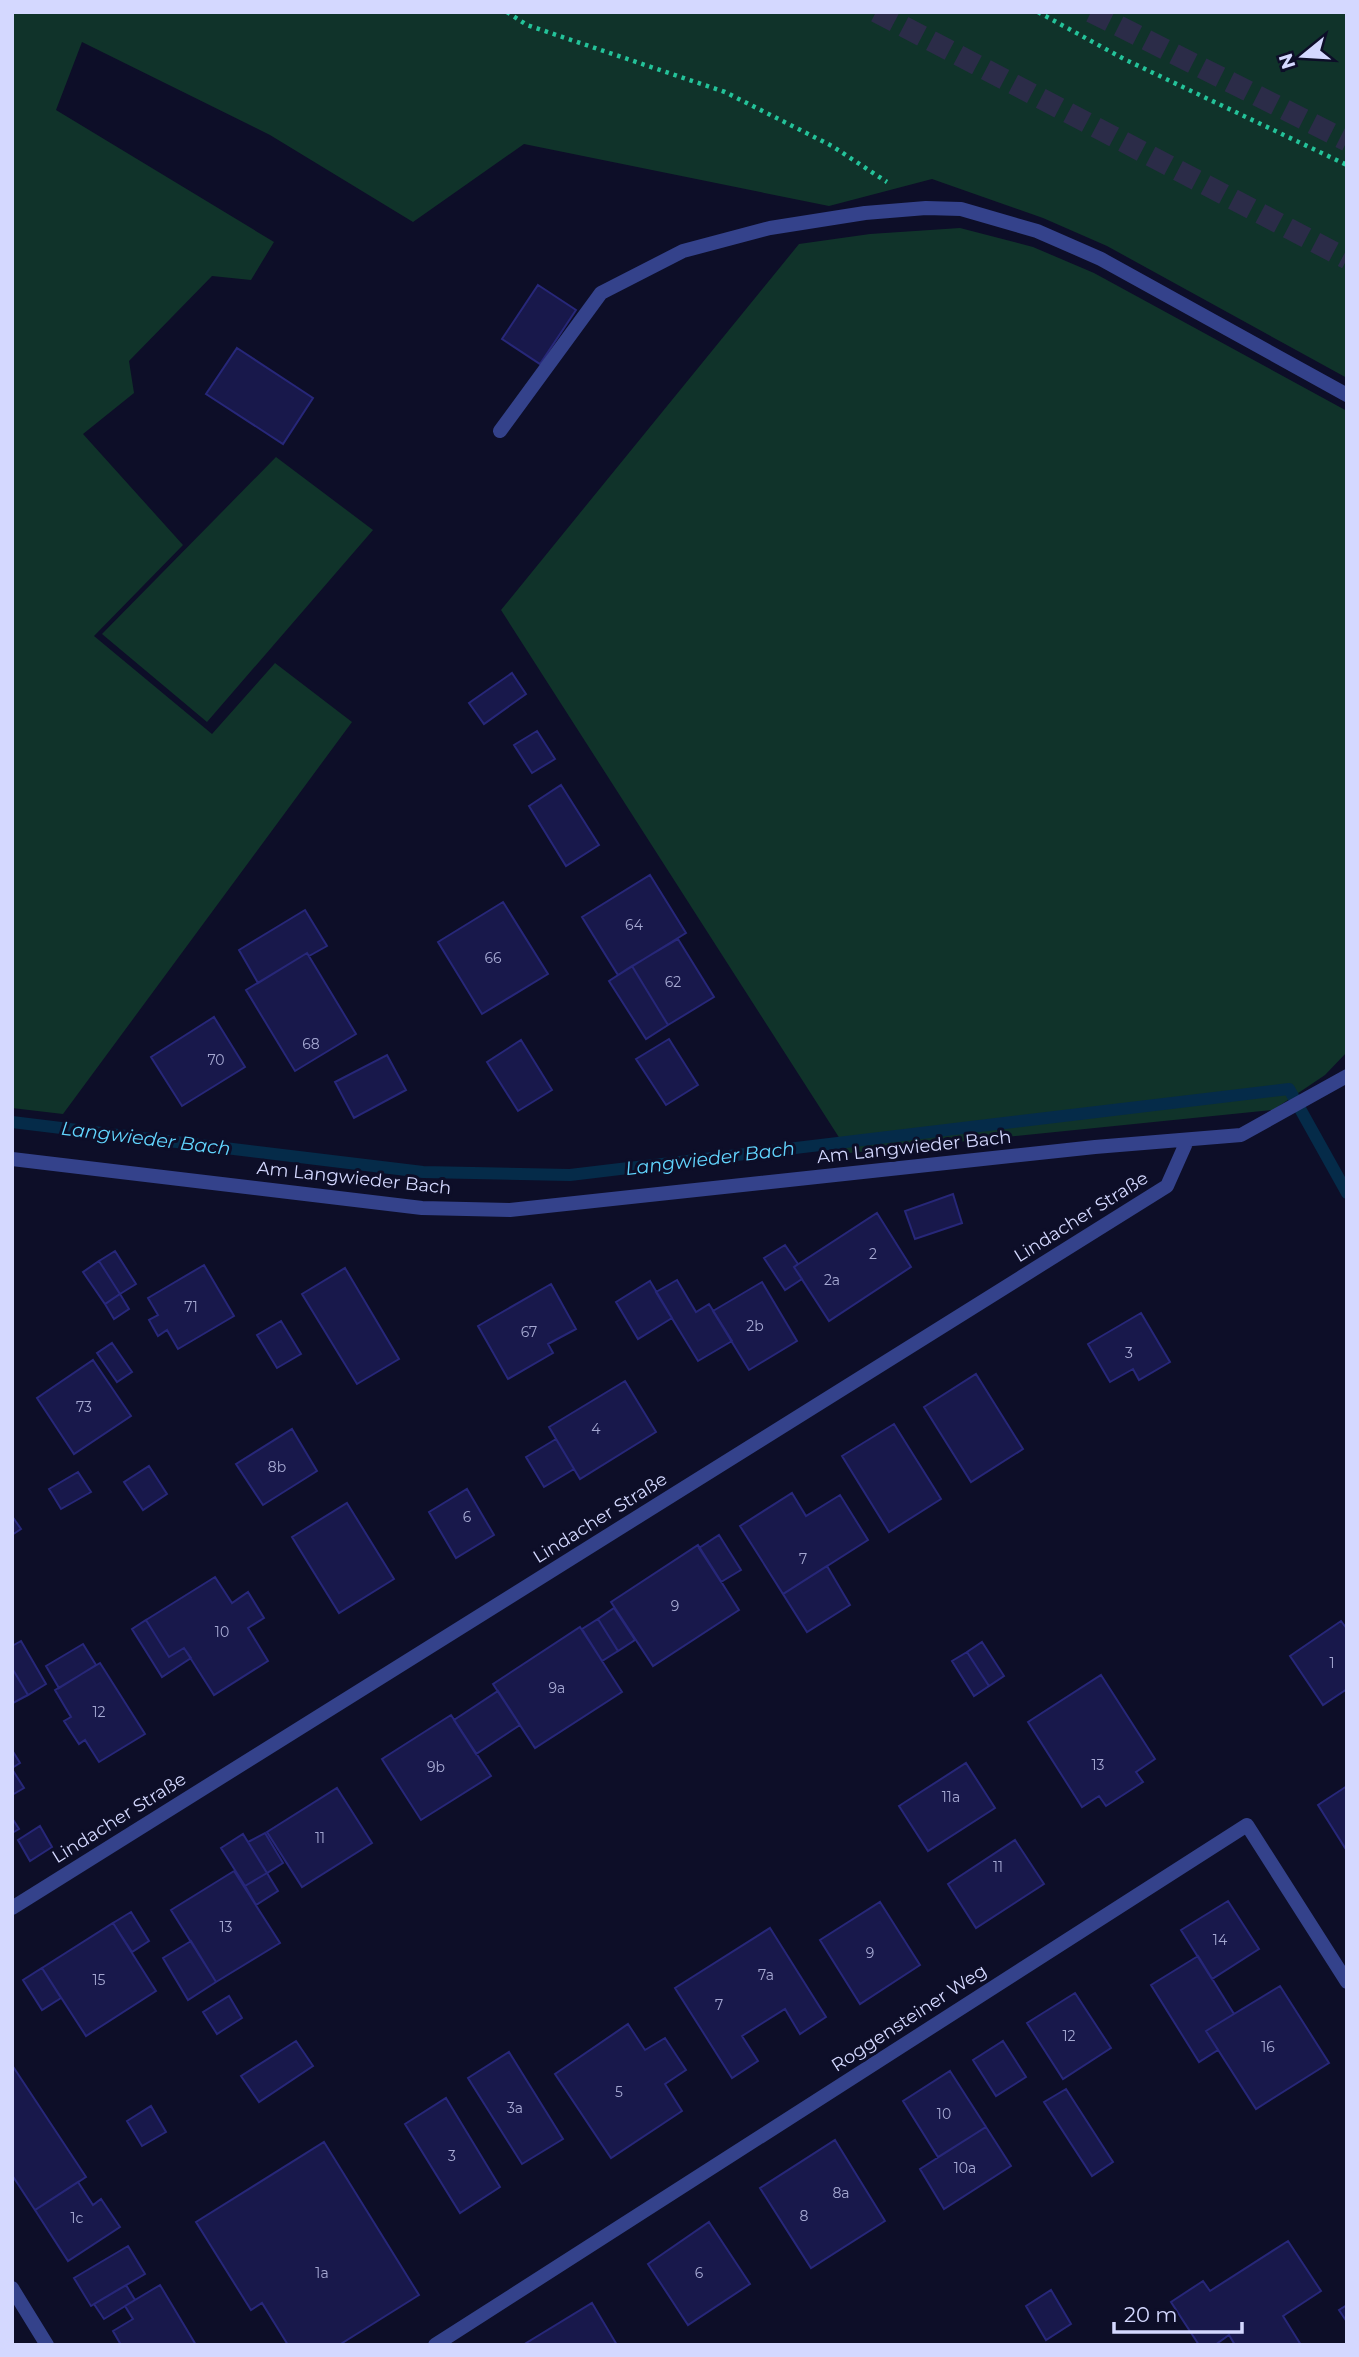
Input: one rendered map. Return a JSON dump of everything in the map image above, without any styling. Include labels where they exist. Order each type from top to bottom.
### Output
[{"type":"street","points":[[499,431],[601,293],[696,248],[770,229],[865,213],[926,208],[961,209],[1050,236],[1101,259],[1347,395]]},
{"type":"street","name":"Am Langwieder Bach","points":[[12,1159],[422,1208],[510,1210],[1095,1147],[1187,1142],[1241,1135],[1276,1118],[1347,1076]]},
{"type":"street","name":"Lindacher Straße","points":[[12,1908],[1167,1186],[1187,1142]]},
{"type":"street","name":"Roggensteiner Weg","points":[[435,2345],[1247,1825],[1347,1982]]},
{"type":"street","points":[[12,2288],[47,2345]]},
{"type":"path","points":[[507,12],[527,25],[724,92],[832,146],[926,208]]},
{"type":"path","points":[[1038,12],[1124,59],[1347,165]]},
{"type":"green space","points":[[12,12],[1347,12],[1347,378],[1107,246],[1043,218],[932,179],[829,206],[524,144],[413,222],[270,135],[82,42],[56,110],[274,242],[251,280],[212,276],[129,361],[134,393],[83,434],[183,545],[94,636],[212,734],[275,663],[352,722],[63,1114],[12,1108]]},
{"type":"green space","points":[[960,228],[1033,247],[1094,273],[1347,411],[1347,1052],[1325,1075],[1273,1110],[849,1153],[501,610],[799,244],[870,234]]},
{"type":"green space","points":[[276,457],[373,530],[207,722],[102,634]]},
{"type":"building","points":[[538,285],[576,310],[540,364],[502,339]]},
{"type":"building","points":[[237,348],[313,398],[283,444],[206,394]]},
{"type":"building","points":[[512,673],[526,694],[484,724],[469,703]]},
{"type":"building","points":[[537,731],[555,759],[532,773],[514,745]]},
{"type":"building","points":[[561,785],[599,845],[566,866],[529,806]]},
{"type":"building","points":[[650,875],[686,933],[618,975],[582,917]]},
{"type":"building","points":[[503,902],[548,974],[482,1014],[438,942]]},
{"type":"building","points":[[305,910],[327,946],[309,956],[307,953],[258,983],[239,950]]},
{"type":"building","points":[[678,939],[714,997],[668,1025],[632,966]]},
{"type":"building","points":[[307,953],[356,1034],[295,1071],[246,990]]},
{"type":"building","points":[[632,966],[668,1025],[646,1039],[609,981]]},
{"type":"building","points":[[214,1017],[245,1067],[182,1106],[151,1057]]},
{"type":"building","points":[[669,1039],[698,1085],[666,1105],[636,1059]]},
{"type":"building","points":[[521,1040],[552,1090],[518,1111],[487,1062]]},
{"type":"building","points":[[387,1055],[406,1090],[354,1118],[335,1082]]},
{"type":"building","points":[[953,1194],[962,1223],[915,1239],[905,1211]]},
{"type":"building","points":[[877,1213],[911,1267],[829,1321],[794,1267]]},
{"type":"building","points":[[785,1245],[798,1264],[794,1267],[802,1279],[785,1290],[764,1258]]},
{"type":"building","points":[[115,1251],[136,1284],[120,1294],[99,1261]]},
{"type":"building","points":[[99,1261],[120,1294],[105,1304],[83,1272]]},
{"type":"building","points":[[204,1265],[234,1316],[178,1349],[167,1330],[158,1336],[149,1320],[158,1315],[148,1298]]},
{"type":"building","points":[[345,1268],[399,1359],[357,1384],[302,1294]]},
{"type":"building","points":[[677,1280],[696,1312],[709,1304],[732,1341],[698,1361],[656,1292]]},
{"type":"building","points":[[650,1281],[672,1318],[638,1339],[616,1302]]},
{"type":"building","points":[[762,1282],[797,1341],[749,1370],[713,1311]]},
{"type":"building","points":[[551,1284],[576,1329],[548,1344],[553,1353],[508,1379],[478,1326]]},
{"type":"building","points":[[120,1294],[129,1309],[114,1319],[105,1304]]},
{"type":"building","points":[[1141,1313],[1170,1362],[1139,1380],[1133,1369],[1110,1382],[1088,1344]]},
{"type":"building","points":[[281,1321],[301,1354],[277,1368],[257,1335]]},
{"type":"building","points":[[112,1343],[132,1372],[117,1382],[97,1353]]},
{"type":"building","points":[[93,1360],[131,1416],[74,1454],[37,1398]]},
{"type":"building","points":[[976,1374],[1023,1449],[971,1482],[924,1407]]},
{"type":"building","points":[[625,1381],[656,1432],[580,1479],[549,1427]]},
{"type":"building","points":[[894,1424],[941,1499],[889,1532],[842,1456]]},
{"type":"building","points":[[292,1429],[317,1471],[263,1505],[236,1464]]},
{"type":"building","points":[[556,1439],[574,1469],[544,1487],[526,1457]]},
{"type":"building","points":[[149,1466],[167,1494],[143,1510],[124,1482]]},
{"type":"building","points":[[78,1472],[91,1492],[61,1509],[49,1489]]},
{"type":"building","points":[[467,1489],[494,1535],[456,1558],[429,1512]]},
{"type":"building","points":[[792,1493],[806,1516],[840,1495],[868,1540],[783,1594],[740,1526]]},
{"type":"building","points":[[347,1503],[394,1579],[339,1613],[292,1537]]},
{"type":"building","points":[[12,1516],[21,1529],[12,1535]]},
{"type":"building","points":[[719,1535],[741,1570],[721,1582],[699,1548]]},
{"type":"building","points":[[698,1545],[739,1610],[653,1666],[611,1602]]},
{"type":"building","points":[[827,1566],[850,1605],[807,1632],[783,1594]]},
{"type":"building","points":[[215,1577],[232,1603],[248,1592],[264,1618],[248,1628],[268,1661],[214,1695],[184,1648],[169,1657],[146,1620]]},
{"type":"building","points":[[614,1608],[635,1640],[618,1651],[598,1619]]},
{"type":"building","points":[[598,1619],[618,1651],[602,1661],[582,1629]]},
{"type":"building","points":[[146,1620],[169,1657],[184,1648],[191,1658],[162,1677],[132,1629]]},
{"type":"building","points":[[1341,1621],[1347,1629],[1347,1689],[1323,1705],[1290,1656]]},
{"type":"building","points":[[580,1627],[622,1692],[535,1748],[493,1684]]},
{"type":"building","points":[[21,1641],[46,1684],[28,1695],[12,1668],[12,1646]]},
{"type":"building","points":[[982,1642],[1004,1676],[989,1686],[967,1652]]},
{"type":"building","points":[[83,1644],[96,1665],[59,1688],[46,1666]]},
{"type":"building","points":[[967,1652],[989,1686],[974,1696],[952,1661]]},
{"type":"building","points":[[100,1663],[145,1734],[99,1762],[85,1740],[79,1744],[64,1721],[71,1717],[55,1690]]},
{"type":"building","points":[[12,1668],[28,1695],[13,1703],[12,1702]]},
{"type":"building","points":[[1101,1675],[1155,1759],[1136,1772],[1143,1782],[1106,1806],[1099,1796],[1082,1807],[1028,1722]]},
{"type":"building","points":[[498,1691],[520,1725],[476,1754],[454,1720]]},
{"type":"building","points":[[451,1715],[491,1776],[421,1820],[382,1759]]},
{"type":"building","points":[[12,1750],[20,1763],[12,1768]]},
{"type":"building","points":[[966,1763],[995,1808],[928,1851],[899,1806]]},
{"type":"building","points":[[12,1769],[24,1788],[12,1795]]},
{"type":"building","points":[[1347,1786],[1347,1851],[1318,1805]]},
{"type":"building","points":[[337,1788],[372,1843],[302,1887],[267,1832]]},
{"type":"building","points":[[12,1818],[19,1829],[12,1833]]},
{"type":"building","points":[[40,1826],[52,1847],[30,1861],[18,1840]]},
{"type":"building","points":[[265,1833],[283,1863],[267,1873],[248,1842]]},
{"type":"building","points":[[243,1834],[267,1873],[245,1886],[221,1848]]},
{"type":"building","points":[[1015,1840],[1044,1884],[976,1928],[948,1884]]},
{"type":"building","points":[[234,1871],[280,1943],[216,1982],[171,1910]]},
{"type":"building","points":[[267,1873],[278,1891],[256,1905],[245,1886]]},
{"type":"building","points":[[1228,1901],[1259,1949],[1212,1979],[1181,1930]]},
{"type":"building","points":[[880,1902],[920,1965],[860,2004],[820,1940]]},
{"type":"building","points":[[131,1912],[149,1941],[132,1952],[113,1923]]},
{"type":"building","points":[[113,1923],[156,1991],[86,2036],[42,1968]]},
{"type":"building","points":[[770,1928],[826,2017],[800,2034],[785,2009],[742,2036],[758,2061],[732,2078],[675,1988]]},
{"type":"building","points":[[191,1941],[216,1982],[188,2000],[163,1958]]},
{"type":"building","points":[[1198,1956],[1234,2014],[1206,2031],[1218,2050],[1199,2062],[1151,1985]]},
{"type":"building","points":[[42,1968],[61,1998],[42,2010],[23,1980]]},
{"type":"building","points":[[1280,1986],[1329,2063],[1256,2109],[1206,2031]]},
{"type":"building","points":[[1075,1993],[1111,2048],[1063,2079],[1027,2023]]},
{"type":"building","points":[[229,1996],[242,2018],[217,2034],[203,2012]]},
{"type":"building","points":[[628,2024],[645,2050],[665,2038],[686,2070],[665,2084],[682,2111],[611,2158],[555,2074]]},
{"type":"building","points":[[296,2041],[313,2066],[259,2102],[241,2076]]},
{"type":"building","points":[[1003,2041],[1026,2077],[996,2096],[973,2060]]},
{"type":"building","points":[[509,2052],[563,2139],[522,2164],[468,2078]]},
{"type":"building","points":[[12,2065],[86,2177],[35,2210],[12,2175]]},
{"type":"building","points":[[950,2071],[986,2127],[938,2157],[903,2101]]},
{"type":"building","points":[[1066,2089],[1113,2162],[1092,2176],[1044,2102]]},
{"type":"building","points":[[446,2098],[500,2187],[460,2213],[405,2124]]},
{"type":"building","points":[[151,2106],[166,2132],[142,2146],[127,2121]]},
{"type":"building","points":[[986,2127],[1011,2166],[944,2209],[920,2169]]},
{"type":"building","points":[[835,2140],[885,2221],[811,2268],[760,2188]]},
{"type":"building","points":[[324,2142],[419,2295],[339,2345],[288,2345],[262,2303],[251,2310],[196,2222]]},
{"type":"building","points":[[78,2182],[93,2205],[101,2199],[120,2227],[68,2261],[35,2210]]},
{"type":"building","points":[[709,2222],[750,2284],[688,2325],[648,2264]]},
{"type":"building","points":[[1288,2241],[1321,2291],[1283,2316],[1301,2345],[1235,2345],[1229,2335],[1215,2345],[1199,2345],[1171,2302],[1203,2281],[1210,2291]]},
{"type":"building","points":[[128,2246],[145,2274],[91,2306],[74,2278]]},
{"type":"building","points":[[126,2285],[135,2300],[104,2319],[94,2304]]},
{"type":"building","points":[[160,2285],[196,2345],[121,2345],[113,2331],[133,2319],[125,2306]]},
{"type":"building","points":[[1051,2290],[1071,2324],[1046,2340],[1026,2306]]},
{"type":"building","points":[[592,2303],[617,2345],[523,2345]]},
{"type":"building","points":[[1347,2305],[1347,2322],[1339,2310]]},
{"type":"waterway","name":"Langwieder Bach","points":[[12,1122],[423,1172],[570,1175],[1289,1089],[1347,1193]]},
{"type":"tunnel","points":[[876,12],[1347,259]]},
{"type":"tunnel","points":[[1091,12],[1347,141]]}]
